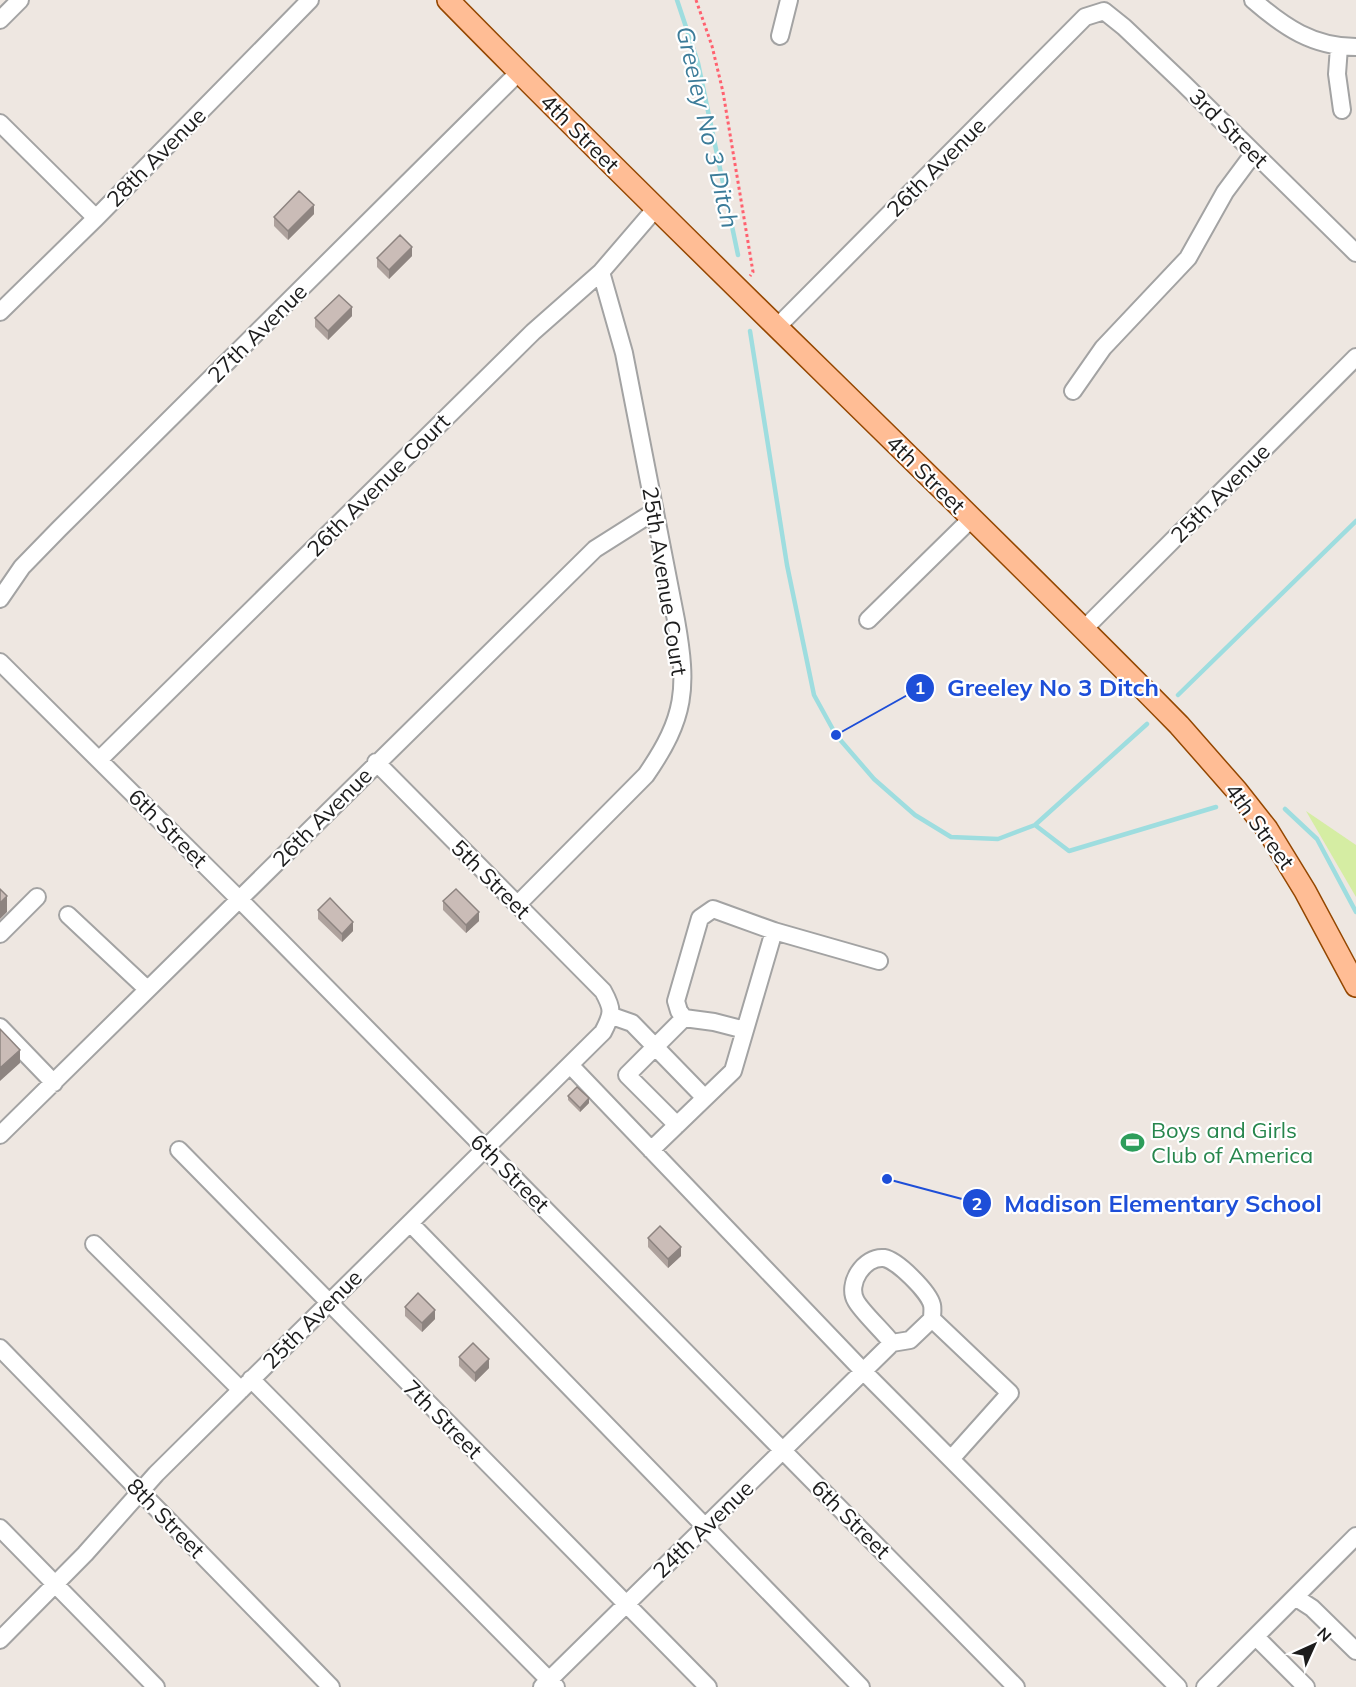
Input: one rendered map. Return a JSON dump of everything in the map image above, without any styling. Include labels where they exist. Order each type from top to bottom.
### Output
[{"type":"main road","name":"4th Street","points":[[448,0],[1179,725],[1267,829],[1305,891],[1356,986]]},
{"type":"street","points":[[0,20],[20,0]]},
{"type":"street","name":"28th Avenue","points":[[0,312],[96,218],[310,0]]},
{"type":"street","points":[[780,36],[789,0]]},
{"type":"street","points":[[1253,0],[1278,22],[1304,36],[1348,47],[1336,74],[1342,110]]},
{"type":"street","name":"3rd Street","points":[[1098,13],[1104,11],[1124,27],[1356,253]]},
{"type":"street","name":"26th Avenue","points":[[778,326],[1085,17],[1098,13]]},
{"type":"street","name":"27th Avenue","points":[[0,598],[22,567],[59,529],[519,72]]},
{"type":"street","points":[[0,123],[96,218]]},
{"type":"street","points":[[1073,391],[1103,348],[1188,258],[1225,192],[1254,153]]},
{"type":"street","name":"26th Avenue Court","points":[[99,760],[533,332],[601,272],[656,208]]},
{"type":"street","name":"25th Avenue Court","points":[[517,905],[646,775],[663,750],[676,722],[683,690],[683,658],[655,511],[624,353],[601,272]]},
{"type":"street","name":"25th Avenue","points":[[1084,629],[1356,357]]},
{"type":"street","name":"26th Avenue","points":[[2,1130],[54,1083],[376,762],[595,549],[655,511]]},
{"type":"street","points":[[868,620],[971,519]]},
{"type":"street","name":"6th Street","points":[[0,662],[240,900],[1017,1687]]},
{"type":"street","name":"5th Street","points":[[376,762],[603,991],[609,1002],[612,1016]]},
{"type":"street","points":[[0,934],[37,897]]},
{"type":"street","points":[[745,1030],[714,1022],[684,1018],[678,1011],[676,1001],[700,918],[713,909],[774,931],[879,961]]},
{"type":"street","points":[[68,915],[147,989]]},
{"type":"street","points":[[651,1150],[733,1071],[774,931]]},
{"type":"street","points":[[612,1016],[632,1023],[705,1098]]},
{"type":"street","name":"25th Avenue","points":[[0,1640],[112,1525],[156,1474],[603,1032],[612,1016]]},
{"type":"street","points":[[676,1125],[627,1075],[684,1018]]},
{"type":"street","points":[[0,1027],[54,1083]]},
{"type":"street","points":[[570,1065],[864,1372],[1178,1687]]},
{"type":"street","name":"7th Street","points":[[179,1150],[708,1687]]},
{"type":"street","points":[[410,1223],[861,1687]]},
{"type":"street","points":[[94,1244],[246,1385],[549,1685]]},
{"type":"street","points":[[877,1258],[894,1261],[932,1303],[932,1319],[910,1340],[892,1343],[856,1300],[852,1289],[853,1283],[870,1262],[877,1258]]},
{"type":"street","points":[[932,1319],[1010,1393],[951,1459]]},
{"type":"street","name":"24th Avenue","points":[[549,1685],[627,1604],[892,1343]]},
{"type":"street","name":"8th Street","points":[[0,1348],[331,1687]]},
{"type":"street","points":[[0,1528],[156,1687]]},
{"type":"street","points":[[1205,1687],[1356,1536]]},
{"type":"street","points":[[1295,1597],[1312,1608],[1356,1651]]},
{"type":"street","points":[[1256,1637],[1306,1687]]},
{"type":"path","points":[[696,0],[712,46],[723,92],[753,272]]},
{"type":"green space","points":[[1306,811],[1356,845],[1356,897]]},
{"type":"building","points":[[299,191],[314,205],[288,231],[274,217]]},
{"type":"building","points":[[400,235],[412,247],[389,270],[377,258]]},
{"type":"building","points":[[339,295],[352,307],[328,331],[315,318]]},
{"type":"building","points":[[0,889],[7,896],[0,903]]},
{"type":"building","points":[[456,889],[479,912],[466,925],[443,901]]},
{"type":"building","points":[[330,898],[353,922],[342,934],[318,910]]},
{"type":"building","points":[[0,1029],[20,1050],[0,1068]]},
{"type":"building","points":[[577,1087],[589,1098],[580,1108],[568,1096]]},
{"type":"building","points":[[660,1226],[681,1247],[668,1259],[648,1238]]},
{"type":"building","points":[[418,1293],[435,1310],[422,1323],[405,1307]]},
{"type":"building","points":[[473,1343],[489,1359],[475,1373],[459,1357]]},
{"type":"waterway","name":"Greeley No 3 Ditch","points":[[677,0],[698,63],[738,255]]},
{"type":"waterway","name":"Greeley No 3 Ditch","points":[[750,331],[787,565],[814,695],[836,735],[874,779],[915,815],[951,837],[998,839],[1035,825],[1069,851],[1216,807]]},
{"type":"waterway","points":[[1178,695],[1356,521]]},
{"type":"waterway","points":[[1035,825],[1147,724]]},
{"type":"waterway","name":"Greeley No 3 Ditch","points":[[1285,809],[1317,839],[1356,912]]},
{"type":"place","name":"Greeley No 3 Ditch","points":[[836,735]]},
{"type":"place","name":"Boys and Girls Club of America","points":[[1133,1143]]},
{"type":"place","name":"Madison Elementary School","points":[[887,1179]]}]
